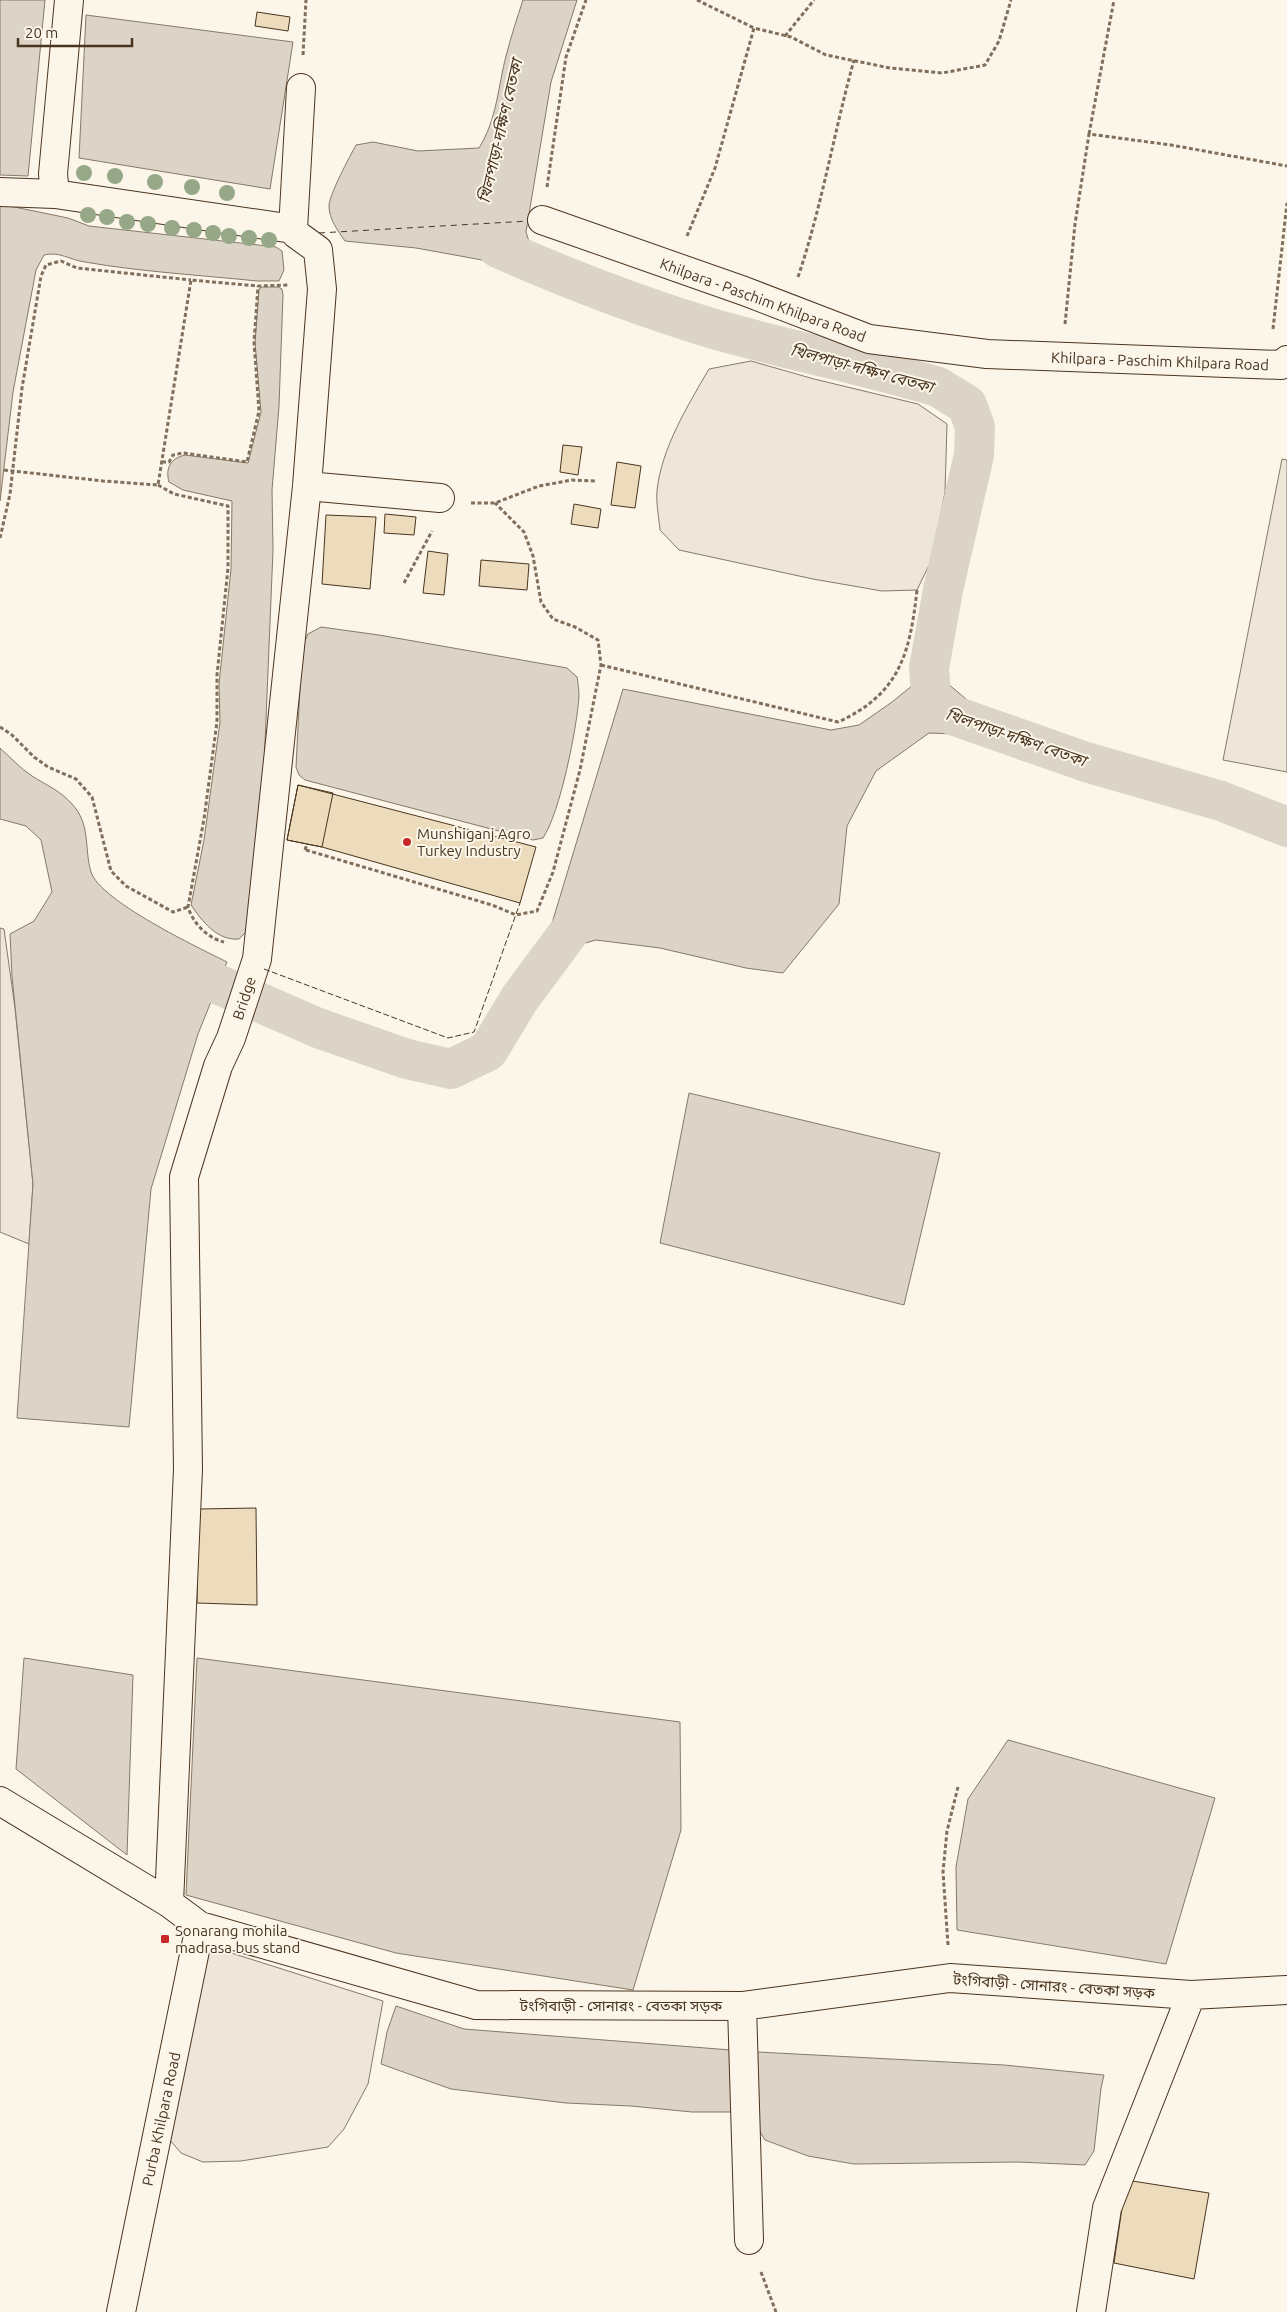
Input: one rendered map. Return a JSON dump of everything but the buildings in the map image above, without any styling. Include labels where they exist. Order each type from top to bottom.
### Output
[{"type":"street","points":[[54,194],[54,174],[69,0]]},
{"type":"street","points":[[0,192],[54,194],[293,228],[302,88]]},
{"type":"street","name":"Khilpara - Paschim Khilpara Road","points":[[542,220],[673,266],[869,339],[987,354],[1278,362]]},
{"type":"street","name":"Bridge","points":[[169,1903],[188,1469],[184,1177],[218,1066],[232,1038],[258,950],[307,486],[322,289],[318,250],[296,234],[293,228]]},
{"type":"street","points":[[307,486],[440,498]]},
{"type":"street","name":"টংগিবাড়ী - সোনারং - বেতকা সড়ক","points":[[0,1801],[169,1903],[200,1926],[476,2005],[742,2006],[950,1978],[1191,1995],[1287,1990]]},
{"type":"street","name":"Purba Khilpara Road","points":[[121,2312],[200,1926]]},
{"type":"street","points":[[1091,2312],[1106,2208],[1191,1995]]},
{"type":"street","points":[[742,2006],[749,2240]]},
{"type":"path","points":[[302,88],[306,0]]},
{"type":"path","points":[[542,220],[566,57],[586,0]]},
{"type":"path","points":[[697,0],[754,28],[785,36],[826,55],[890,68],[942,73],[985,66],[999,41],[1011,0]]},
{"type":"path","points":[[785,36],[814,0]]},
{"type":"path","points":[[1064,332],[1075,224],[1114,0]]},
{"type":"path","points":[[673,266],[715,168],[754,28]]},
{"type":"path","points":[[788,308],[824,191],[834,137],[854,60]]},
{"type":"path","points":[[1090,134],[1171,145],[1287,166]]},
{"type":"path","points":[[1278,362],[1287,202]]},
{"type":"path","points":[[0,538],[13,471],[22,388],[41,276],[46,265],[60,261],[77,268],[258,286],[254,342],[259,411],[247,462],[183,453],[173,455],[169,462],[162,462]]},
{"type":"path","points":[[158,485],[191,280]]},
{"type":"path","points":[[4,470],[158,485],[174,494],[228,506],[228,568],[217,674],[217,722],[204,819],[188,907],[191,916],[209,936],[217,940],[258,950]]},
{"type":"path","points":[[404,583],[440,515],[440,498],[470,503],[494,503],[539,486],[572,480],[596,481]]},
{"type":"path","points":[[306,850],[492,905],[516,915],[537,911],[552,872],[580,770],[601,666],[598,640],[575,627],[553,618],[541,602],[533,556],[524,532],[494,503]]},
{"type":"path","points":[[601,666],[838,722],[856,713],[882,693],[902,665],[914,621],[917,590]]},
{"type":"path","points":[[0,727],[12,735],[34,757],[48,767],[76,779],[92,797],[111,870],[126,886],[173,912],[188,907]]},
{"type":"path","points":[[950,1978],[943,1872],[947,1831],[958,1788]]},
{"type":"path","points":[[749,2240],[776,2312]]},
{"type":"shaded area","points":[[751,361],[814,379],[918,404],[947,424],[945,492],[932,559],[917,590],[882,591],[813,579],[679,550],[660,530],[657,491],[660,475],[670,443],[684,412],[709,369]]},
{"type":"shaded area","points":[[1282,459],[1287,460],[1287,772],[1223,760]]},
{"type":"shaded area","points":[[0,928],[4,929],[15,1008],[33,1184],[29,1244],[0,1232]]},
{"type":"shaded area","points":[[206,1945],[383,2001],[368,2084],[344,2129],[328,2147],[241,2161],[203,2162],[181,2153],[169,2139]]},
{"type":"water","points":[[0,0],[45,0],[28,176],[0,175]]},
{"type":"water","points":[[523,0],[577,0],[551,82],[526,232],[531,248],[550,266],[545,274],[521,267],[416,248],[345,241],[332,220],[329,206],[336,185],[356,145],[373,142],[418,151],[479,148],[490,126],[506,56]]},
{"type":"water","points":[[86,15],[293,42],[270,189],[79,158]]},
{"type":"water","points":[[0,204],[68,218],[89,226],[276,247],[282,251],[284,270],[279,281],[257,281],[128,268],[80,261],[55,254],[44,255],[36,270],[13,392],[0,501]]},
{"type":"water","points":[[262,287],[278,287],[282,289],[283,295],[279,406],[272,490],[273,550],[264,768],[250,913],[246,932],[239,939],[231,939],[211,929],[191,905],[204,840],[220,722],[219,684],[231,569],[232,501],[183,490],[169,482],[168,472],[173,461],[185,455],[248,463],[261,412],[255,343],[259,289]]},
{"type":"water","points":[[321,627],[379,635],[567,668],[577,677],[578,710],[567,770],[556,810],[543,838],[533,840],[305,780],[299,775],[296,767],[302,647],[308,634]]},
{"type":"water","points":[[920,664],[936,664],[947,683],[991,720],[981,735],[929,733],[876,771],[847,826],[839,904],[783,973],[746,968],[660,948],[596,940],[578,945],[545,976],[532,967],[552,923],[623,689],[831,730],[859,725],[892,702],[913,685]]},
{"type":"water","points":[[0,748],[28,773],[63,795],[78,812],[85,828],[91,872],[98,884],[131,910],[152,923],[227,962],[198,1034],[151,1189],[129,1427],[17,1418],[33,1184],[12,976],[10,934],[34,921],[52,892],[41,840],[26,826],[0,819]]},
{"type":"water","points":[[689,1093],[940,1153],[904,1305],[660,1243]]},
{"type":"water","points":[[24,1658],[133,1675],[127,1855],[16,1769]]},
{"type":"water","points":[[197,1658],[680,1722],[681,1830],[633,1990],[396,1953],[186,1895]]},
{"type":"water","points":[[1008,1740],[1215,1798],[1166,1964],[957,1930],[956,1867],[968,1799]]},
{"type":"water","points":[[396,2006],[464,2029],[731,2050],[734,2104],[731,2112],[692,2112],[631,2106],[566,2103],[451,2089],[381,2064],[387,2032]]},
{"type":"water","points":[[758,2052],[1004,2065],[1104,2075],[1094,2151],[1085,2165],[1018,2162],[854,2164],[808,2156],[765,2140],[752,2119],[749,2063]]},
{"type":"waterway","name":"খিলপাড়া-দক্ষিণ বেতকা","points":[[498,248],[551,271],[632,302],[742,337],[938,387],[967,405],[975,427],[974,455],[943,590],[929,668],[932,708],[1086,762],[1221,801],[1287,827]]},
{"type":"waterway","points":[[167,962],[318,1028],[407,1059],[451,1069],[488,1051],[520,998],[572,928]]},
{"type":"ferry route","points":[[319,233],[529,221]]},
{"type":"fence","points":[[264,969],[448,1038],[474,1032],[520,903]]},
{"type":"place","name":"Munshiganj Agro Turkey Industry","points":[[407,842]]},
{"type":"place","name":"Sonarang mohila madrasa bus stand","points":[[165,1939]]}]
